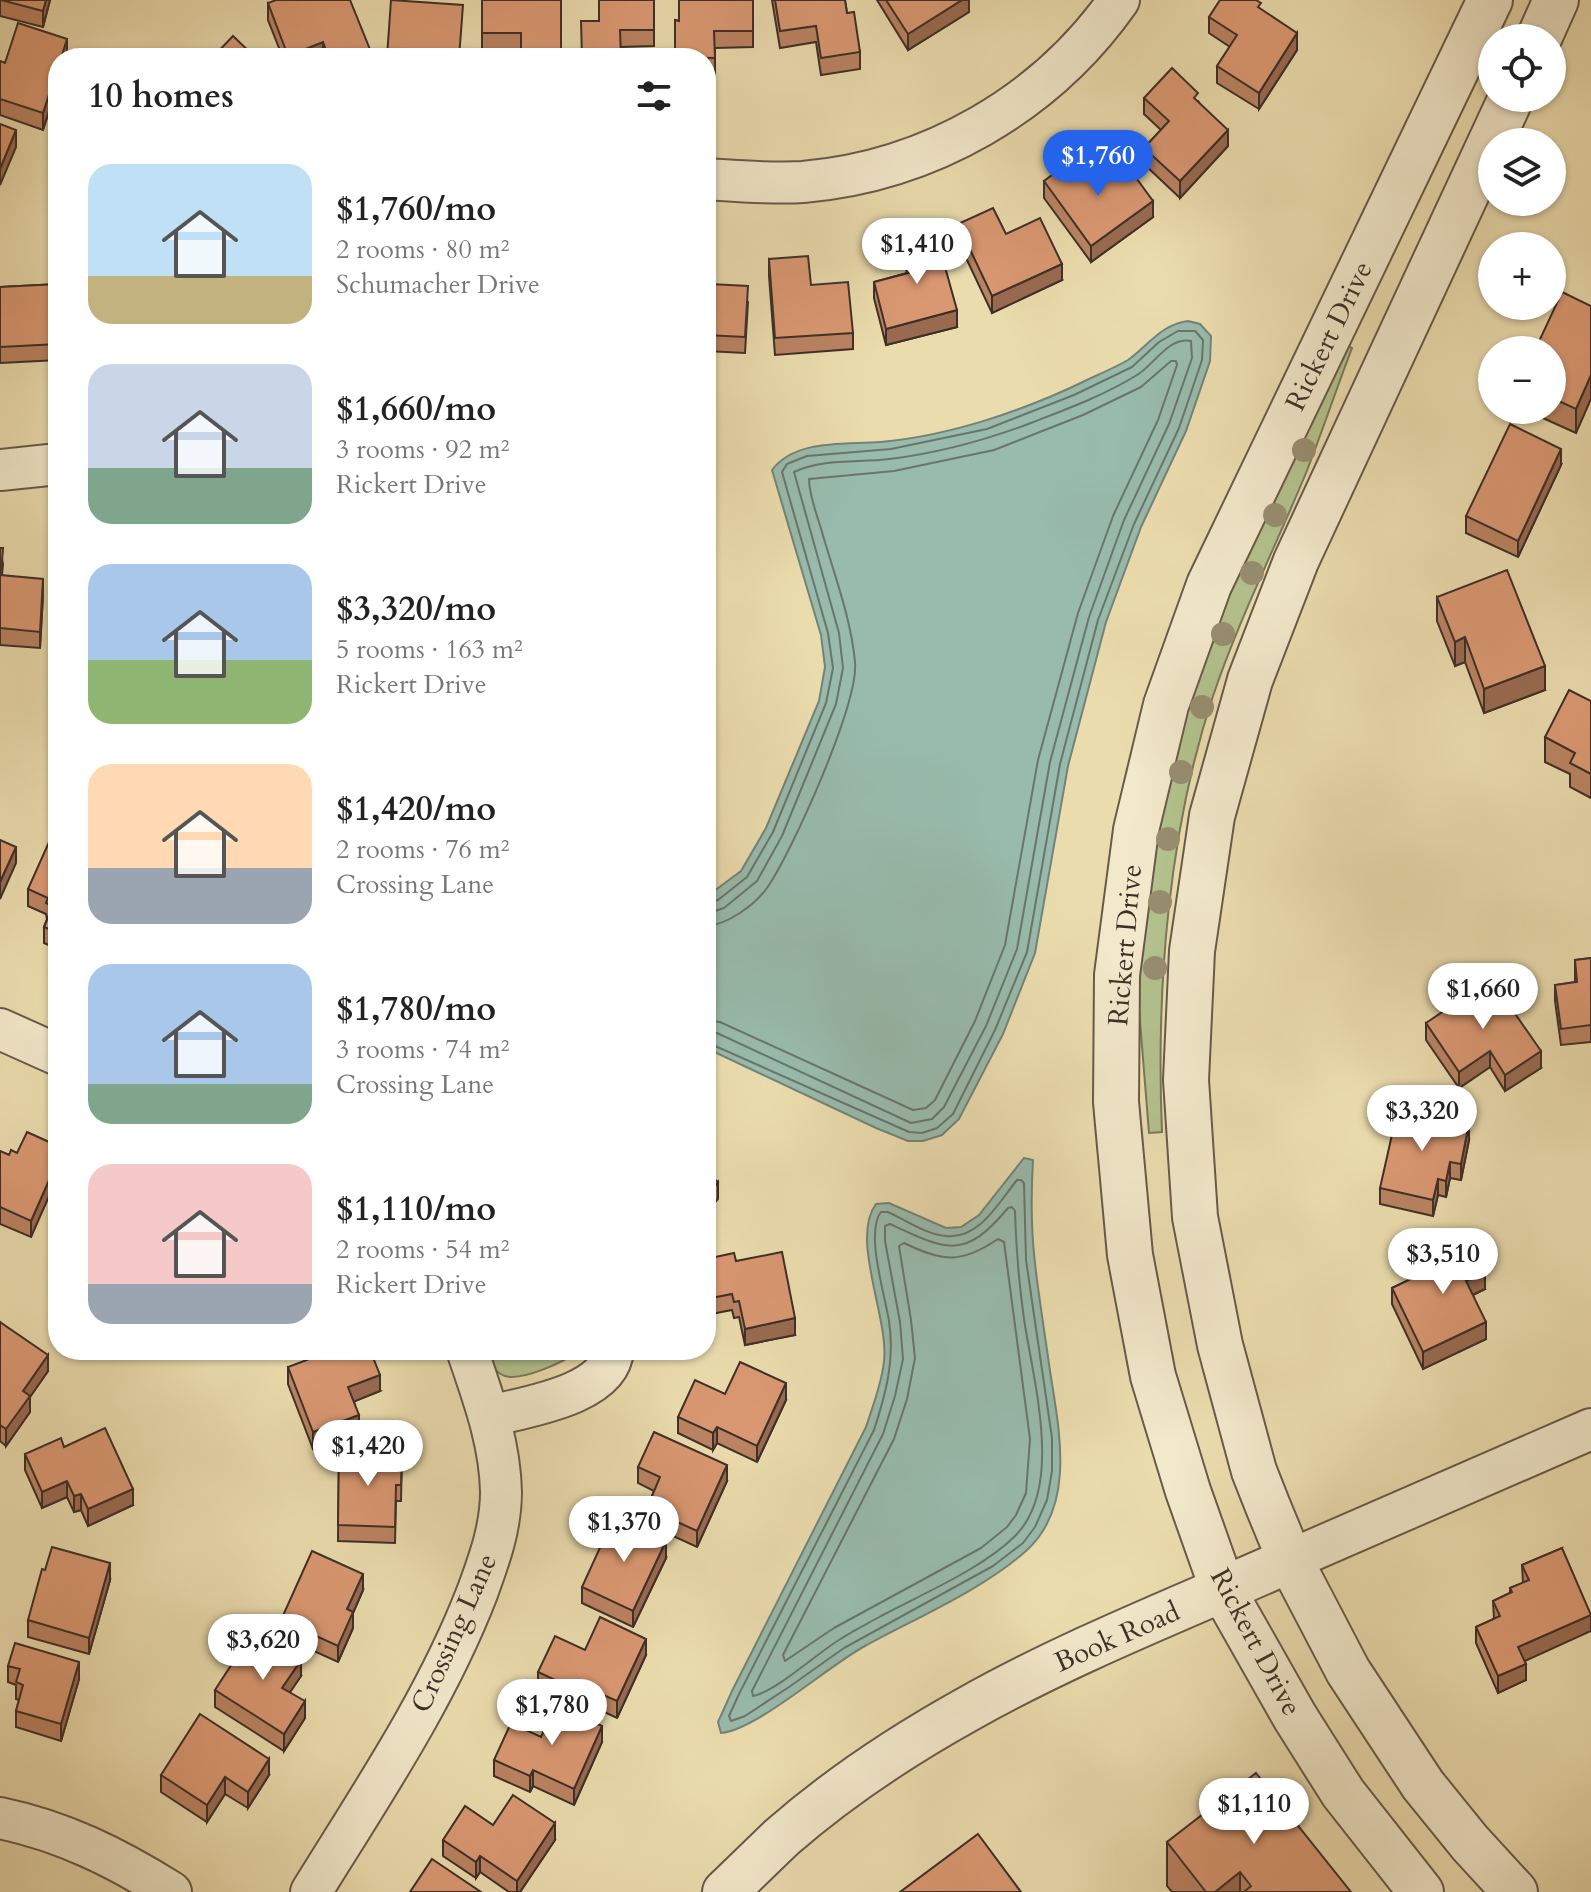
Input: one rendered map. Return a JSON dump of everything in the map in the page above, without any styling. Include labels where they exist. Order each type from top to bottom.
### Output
[{"type":"street","points":[[716,180],[806,182],[871,170],[942,146],[1002,114],[1037,89],[1081,48],[1119,0]]},
{"type":"street","name":"Rickert Drive","points":[[1421,1892],[1343,1793],[1295,1717],[1223,1590],[1188,1491],[1153,1376],[1130,1255],[1116,1102],[1117,975],[1136,830],[1166,705],[1209,585],[1490,0]]},
{"type":"street","points":[[1545,24],[1556,0]]},
{"type":"street","points":[[1504,112],[1296,561],[1250,680],[1212,816],[1192,951],[1186,1080],[1195,1217],[1220,1345],[1254,1471],[1290,1560],[1348,1671],[1423,1785],[1515,1892]]},
{"type":"street","points":[[0,470],[48,465]]},
{"type":"street","points":[[0,1029],[48,1051]]},
{"type":"street","name":"Crossing Lane","points":[[311,1892],[430,1693],[455,1644],[486,1568],[498,1525],[501,1493],[490,1416],[470,1360]]},
{"type":"street","points":[[490,1416],[571,1394],[592,1383],[611,1360]]},
{"type":"street","name":"Book Road","points":[[725,1892],[784,1836],[839,1794],[968,1709],[1038,1673],[1591,1429]]},
{"type":"street","points":[[0,1818],[73,1839],[114,1858],[171,1892]]},
{"type":"green space","points":[[1341,343],[1352,348],[1306,473],[1223,667],[1198,748],[1185,802],[1168,912],[1161,1023],[1162,1132],[1149,1133],[1139,1009],[1140,937],[1171,750],[1217,611]]},
{"type":"green space","points":[[564,1360],[513,1377],[498,1372],[491,1362]]},
{"type":"water","points":[[1188,321],[1200,324],[1211,336],[1210,361],[1186,431],[1141,527],[1106,622],[1068,766],[1035,953],[1003,1034],[959,1119],[942,1135],[923,1141],[908,1141],[716,1053],[716,890],[741,871],[766,828],[819,701],[825,667],[821,635],[772,470],[782,460],[807,448],[906,439],[960,428],[1014,411],[1119,365],[1162,331]]},
{"type":"water","points":[[1024,1158],[1033,1160],[1034,1250],[1060,1441],[1058,1489],[1053,1511],[1042,1532],[1027,1550],[991,1578],[850,1655],[754,1721],[721,1733],[718,1722],[732,1691],[866,1427],[877,1394],[883,1369],[884,1343],[867,1237],[869,1219],[876,1204],[889,1203],[946,1228],[961,1227],[979,1215]]},
{"type":"building","points":[[1,0],[46,0],[43,11]]},
{"type":"building","points":[[276,0],[350,0],[369,48],[325,48],[323,42],[308,48],[285,48],[268,3]]},
{"type":"building","points":[[391,0],[463,5],[460,48],[388,48]]},
{"type":"building","points":[[482,0],[561,0],[561,48],[521,48],[521,33],[482,33]]},
{"type":"building","points":[[599,0],[654,0],[654,30],[620,30],[621,48],[582,48],[581,21],[599,21]]},
{"type":"building","points":[[679,0],[753,0],[753,31],[714,31],[715,48],[675,48],[675,20],[679,21]]},
{"type":"building","points":[[775,0],[845,0],[847,13],[854,12],[860,52],[821,58],[816,26],[780,31]]},
{"type":"building","points":[[886,0],[962,0],[908,34]]},
{"type":"building","points":[[1220,0],[1256,0],[1261,3],[1258,7],[1297,33],[1259,93],[1217,66],[1237,35],[1209,17]]},
{"type":"building","points":[[18,23],[67,39],[64,48],[48,48],[48,98],[43,113],[0,99],[0,61],[5,63]]},
{"type":"building","points":[[233,36],[246,48],[222,48]]},
{"type":"building","points":[[1172,68],[1198,93],[1194,98],[1228,130],[1180,181],[1144,148],[1169,121],[1144,98]]},
{"type":"building","points":[[0,124],[16,130],[0,169]]},
{"type":"building","points":[[1075,158],[1093,182],[1123,160],[1153,201],[1091,246],[1044,181]]},
{"type":"building","points":[[993,208],[1006,234],[1040,218],[1062,264],[992,296],[958,224]]},
{"type":"building","points":[[935,231],[957,310],[886,329],[874,282],[912,272],[903,240]]},
{"type":"building","points":[[808,256],[811,285],[848,282],[853,333],[775,338],[769,259]]},
{"type":"building","points":[[716,284],[748,286],[745,337],[716,336]]},
{"type":"building","points":[[48,285],[48,345],[0,347],[0,287]]},
{"type":"building","points":[[1566,294],[1591,306],[1591,375],[1576,409],[1566,404],[1566,336],[1542,336],[1549,320],[1566,320]]},
{"type":"building","points":[[1510,424],[1561,449],[1518,541],[1466,516]]},
{"type":"building","points":[[0,548],[3,548],[1,575],[43,579],[40,632],[0,628]]},
{"type":"building","points":[[1507,570],[1545,666],[1484,689],[1465,637],[1455,642],[1437,597]]},
{"type":"building","points":[[1569,690],[1591,701],[1591,774],[1570,763],[1575,753],[1545,737]]},
{"type":"building","points":[[0,840],[16,847],[0,882]]},
{"type":"building","points":[[48,844],[48,898],[28,889]]},
{"type":"building","points":[[1591,958],[1591,1025],[1561,1029],[1555,985],[1577,982],[1575,960]]},
{"type":"building","points":[[1491,979],[1541,1051],[1505,1075],[1490,1051],[1459,1072],[1426,1023]]},
{"type":"building","points":[[1398,1108],[1469,1123],[1461,1164],[1450,1162],[1446,1181],[1438,1179],[1433,1200],[1380,1188]]},
{"type":"building","points":[[27,1132],[48,1141],[48,1183],[31,1221],[0,1207],[0,1151],[9,1155],[11,1150],[17,1153]]},
{"type":"building","points":[[1466,1235],[1485,1272],[1466,1281],[1486,1322],[1423,1352],[1392,1288],[1436,1267],[1430,1252]]},
{"type":"building","points":[[782,1252],[795,1318],[745,1329],[739,1301],[734,1302],[732,1294],[716,1297],[716,1257],[734,1253],[736,1261]]},
{"type":"building","points":[[0,1322],[48,1355],[23,1391],[30,1396],[6,1429],[0,1425]]},
{"type":"building","points":[[307,1360],[374,1360],[380,1375],[348,1387],[359,1415],[313,1432],[288,1367]]},
{"type":"building","points":[[740,1362],[786,1383],[757,1446],[717,1427],[713,1433],[678,1417],[695,1380],[725,1394]]},
{"type":"building","points":[[105,1428],[133,1489],[88,1509],[81,1494],[74,1496],[67,1481],[42,1492],[25,1454],[61,1438],[64,1447]]},
{"type":"building","points":[[654,1432],[727,1465],[697,1531],[647,1508],[660,1477],[638,1467]]},
{"type":"building","points":[[339,1451],[402,1453],[401,1485],[396,1485],[395,1527],[338,1525]]},
{"type":"building","points":[[614,1517],[666,1541],[633,1611],[582,1587]]},
{"type":"building","points":[[52,1547],[110,1563],[89,1638],[28,1620],[42,1569],[45,1570]]},
{"type":"building","points":[[1562,1548],[1591,1615],[1518,1647],[1526,1664],[1498,1676],[1476,1627],[1500,1616],[1493,1601],[1512,1592],[1510,1588],[1529,1580],[1522,1565]]},
{"type":"building","points":[[312,1551],[363,1574],[347,1609],[353,1612],[338,1646],[281,1620]]},
{"type":"building","points":[[600,1617],[646,1639],[617,1701],[576,1683],[574,1689],[538,1672],[555,1636],[585,1650]]},
{"type":"building","points":[[254,1630],[301,1660],[282,1688],[305,1701],[284,1734],[215,1690]]},
{"type":"building","points":[[15,1643],[79,1662],[61,1724],[16,1711],[23,1685],[16,1682],[20,1669],[8,1666]]},
{"type":"building","points":[[556,1704],[602,1726],[574,1789],[533,1770],[530,1776],[494,1760],[511,1723],[541,1737]]},
{"type":"building","points":[[200,1714],[269,1759],[248,1792],[225,1777],[207,1805],[161,1775]]},
{"type":"building","points":[[1256,1773],[1351,1892],[1246,1892],[1251,1886],[1240,1872],[1215,1892],[1206,1892],[1167,1842]]},
{"type":"building","points":[[513,1795],[555,1823],[517,1881],[480,1856],[476,1862],[443,1840],[465,1806],[493,1825]]},
{"type":"building","points":[[978,1834],[1021,1892],[900,1892]]},
{"type":"building","points":[[432,1859],[481,1892],[410,1892]]}]
